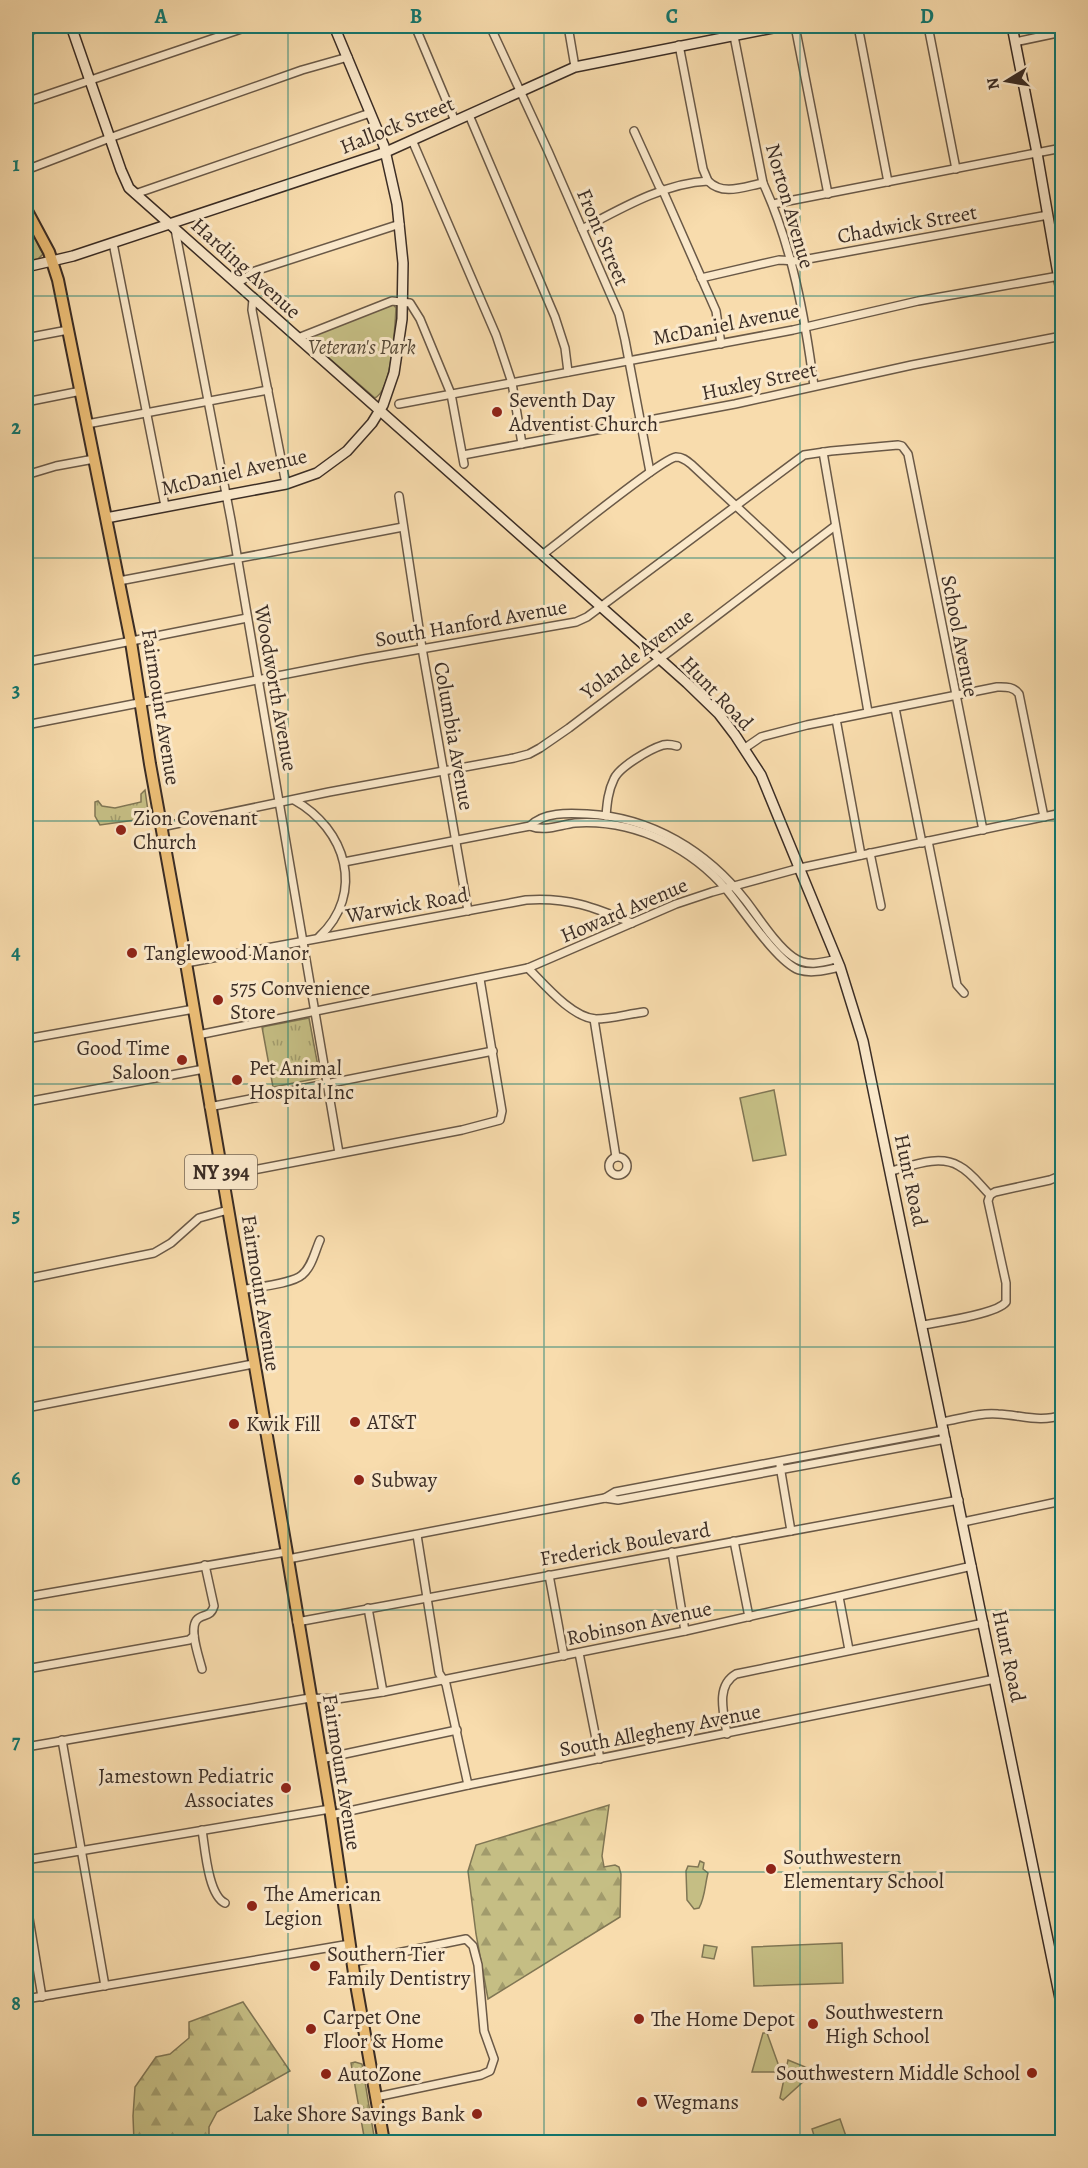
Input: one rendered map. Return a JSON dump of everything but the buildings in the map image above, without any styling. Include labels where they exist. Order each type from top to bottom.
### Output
[{"type":"main road","name":"Fairmount Avenue","points":[[26,209],[52,262],[58,280],[131,642],[287,1555],[384,2142]]},
{"type":"street","points":[[26,32],[44,26]]},
{"type":"street","name":"Harding Avenue","points":[[71,26],[126,183],[135,194],[468,489]]},
{"type":"street","points":[[26,102],[250,26]]},
{"type":"street","name":"McDaniel Avenue","points":[[106,518],[286,484],[317,473],[338,459],[380,411],[394,373],[400,335],[403,263],[400,224],[386,152],[334,26]]},
{"type":"street","points":[[415,26],[455,121]]},
{"type":"street","name":"Front Street","points":[[490,26],[619,314],[650,472]]},
{"type":"street","points":[[568,26],[575,68]]},
{"type":"street","name":"Hallock Street","points":[[26,267],[52,262],[172,226],[386,152],[575,68],[679,45],[783,26]]},
{"type":"street","points":[[795,26],[828,194]]},
{"type":"street","points":[[858,26],[888,182]]},
{"type":"street","points":[[928,26],[956,169]]},
{"type":"street","points":[[1012,26],[1062,297]]},
{"type":"street","points":[[1015,42],[1062,32]]},
{"type":"street","name":"Norton Avenue","points":[[734,36],[763,183],[773,204],[790,261],[805,327],[814,386]]},
{"type":"street","points":[[679,45],[703,169],[708,181],[720,190],[763,183]]},
{"type":"street","points":[[26,170],[302,70],[348,57]]},
{"type":"street","points":[[135,194],[370,113]]},
{"type":"street","points":[[469,115],[562,334],[568,372]]},
{"type":"street","points":[[634,131],[716,311],[721,344]]},
{"type":"street","points":[[412,140],[496,335],[512,383],[522,444]]},
{"type":"street","points":[[773,204],[1062,148]]},
{"type":"street","points":[[582,229],[663,191],[694,182],[708,181]]},
{"type":"street","name":"Chadwick Street","points":[[701,278],[779,260],[797,261],[1048,215]]},
{"type":"street","points":[[237,284],[255,271],[400,224]]},
{"type":"street","name":"Woodworth Avenue","points":[[172,226],[238,558],[339,1153]]},
{"type":"street","points":[[113,243],[165,506]]},
{"type":"street","name":"McDaniel Avenue","points":[[399,404],[721,344],[907,303],[1059,276]]},
{"type":"street","points":[[253,299],[252,310],[286,484]]},
{"type":"street","points":[[298,338],[392,301],[410,303],[415,309],[451,394],[464,464]]},
{"type":"street","points":[[26,338],[68,330]]},
{"type":"street","name":"Huxley Street","points":[[463,455],[640,422],[1062,336]]},
{"type":"street","points":[[87,424],[268,390]]},
{"type":"street","points":[[26,402],[81,392]]},
{"type":"street","name":"School Avenue","points":[[823,452],[897,445],[905,449],[983,830]]},
{"type":"street","points":[[823,452],[868,712]]},
{"type":"street","name":"South Hanford Avenue","points":[[26,724],[422,648],[576,622],[601,607],[795,461],[804,456],[823,452]]},
{"type":"street","points":[[542,555],[650,472],[671,458],[678,457],[684,459],[792,558]]},
{"type":"street","points":[[26,475],[56,466],[94,459]]},
{"type":"street","name":"Hunt Road","points":[[468,489],[718,714],[744,748],[769,792],[838,963],[860,1030],[891,1171],[1062,2008]]},
{"type":"street","name":"Columbia Avenue","points":[[399,496],[442,771],[468,911]]},
{"type":"street","name":"Yolande Avenue","points":[[161,827],[529,754],[569,728],[658,658],[835,526]]},
{"type":"street","points":[[119,581],[403,527]]},
{"type":"street","points":[[26,662],[247,618]]},
{"type":"street","points":[[744,748],[761,737],[836,719],[997,687],[1008,687],[1019,694],[1044,817]]},
{"type":"street","points":[[896,708],[957,985],[964,993]]},
{"type":"street","points":[[836,719],[861,855]]},
{"type":"street","points":[[606,816],[615,776],[622,769],[662,745],[677,746]]},
{"type":"street","points":[[294,800],[318,816],[332,832],[344,862],[346,882],[342,899],[332,923],[319,938]]},
{"type":"street","name":"Howard Avenue","points":[[198,1035],[528,968],[676,904],[725,888],[800,868],[1062,813]]},
{"type":"street","points":[[530,826],[537,819],[562,815],[606,816],[638,823],[674,838],[698,853],[734,886],[781,946],[794,958],[813,964],[838,963]]},
{"type":"street","points":[[344,862],[530,826],[540,830],[574,824],[604,824],[645,834],[688,855],[699,863],[725,888],[780,956],[792,966],[799,970],[816,972],[838,963]]},
{"type":"street","points":[[870,853],[881,906]]},
{"type":"street","name":"Warwick Road","points":[[186,963],[526,900],[549,898],[584,904],[632,923]]},
{"type":"street","points":[[528,968],[564,1003],[583,1015],[594,1019],[644,1012]]},
{"type":"street","points":[[222,1176],[462,1130],[501,1119],[502,1112],[493,1051],[480,979]]},
{"type":"street","points":[[26,1039],[194,1009]]},
{"type":"street","points":[[594,1019],[616,1157]]},
{"type":"street","points":[[209,1107],[493,1051]]},
{"type":"street","points":[[26,1102],[204,1069]]},
{"type":"street","points":[[891,1171],[932,1162],[949,1162],[960,1166],[990,1195]]},
{"type":"street","points":[[922,1325],[988,1311],[1006,1302],[1006,1283],[988,1201],[990,1195],[1062,1175]]},
{"type":"street","points":[[26,1279],[154,1253],[171,1243],[199,1218],[228,1210]]},
{"type":"street","points":[[241,1290],[292,1280],[301,1276],[310,1264],[320,1240]]},
{"type":"street","points":[[26,1408],[253,1364]]},
{"type":"street","points":[[26,1597],[205,1565],[287,1555],[417,1534],[605,1498],[618,1500],[944,1430],[990,1414],[1039,1419],[1062,1414]]},
{"type":"street","points":[[780,1465],[792,1531]]},
{"type":"street","name":"Frederick Boulevard","points":[[297,1622],[959,1500]]},
{"type":"street","points":[[963,1522],[1062,1501]]},
{"type":"street","points":[[417,1534],[439,1673],[444,1680],[457,1730],[468,1785]]},
{"type":"street","points":[[734,1541],[749,1617]]},
{"type":"street","points":[[672,1552],[685,1631]]},
{"type":"street","points":[[202,1669],[192,1637],[193,1624],[197,1619],[208,1615],[214,1606],[205,1565]]},
{"type":"street","name":"Robinson Avenue","points":[[26,1747],[310,1698],[337,1700],[383,1692],[685,1631],[972,1566]]},
{"type":"street","points":[[549,1575],[564,1656]]},
{"type":"street","points":[[839,1597],[849,1650]]},
{"type":"street","points":[[368,1608],[383,1692]]},
{"type":"street","points":[[727,1734],[723,1691],[728,1680],[736,1674],[984,1623]]},
{"type":"street","points":[[26,1669],[192,1637]]},
{"type":"street","points":[[579,1653],[600,1759]]},
{"type":"street","name":"South Allegheny Avenue","points":[[26,1860],[202,1830],[330,1812],[995,1679]]},
{"type":"street","points":[[321,1759],[457,1730]]},
{"type":"street","points":[[62,1740],[105,1986]]},
{"type":"street","points":[[202,1830],[213,1888],[220,1900],[225,1903]]},
{"type":"street","points":[[26,1900],[42,1997]]},
{"type":"street","points":[[353,1962],[461,1940],[471,1942],[476,1951],[484,2031],[494,2059],[492,2068],[482,2075],[376,2097]]},
{"type":"street","points":[[26,1999],[350,1944]]},
{"type":"green space","points":[[26,221],[43,254],[38,259],[26,261]]},
{"type":"green space","name":"Veteran's Park","points":[[393,304],[396,308],[396,317],[389,371],[381,393],[375,398],[306,338]]},
{"type":"green space","points":[[145,790],[149,818],[100,825],[95,816],[95,802],[98,801],[102,806],[115,808],[141,802],[141,794]]},
{"type":"green space","points":[[309,1018],[320,1077],[273,1087],[262,1027]]},
{"type":"green space","points":[[774,1090],[786,1155],[753,1161],[740,1098]]},
{"type":"green space","points":[[609,1805],[602,1856],[604,1867],[615,1865],[619,1867],[621,1874],[620,1917],[488,1999],[476,1934],[468,1871],[476,1845]]},
{"type":"green space","points":[[700,1861],[704,1863],[703,1869],[708,1873],[701,1904],[699,1908],[694,1909],[687,1900],[686,1871],[688,1866],[698,1867]]},
{"type":"green space","points":[[842,1943],[843,1983],[754,1986],[752,1947]]},
{"type":"green space","points":[[704,1945],[717,1947],[714,1959],[702,1957]]},
{"type":"green space","points":[[243,2002],[290,2071],[217,2112],[209,2127],[209,2142],[134,2142],[135,2087],[156,2057],[170,2054],[189,2038],[189,2022]]},
{"type":"green space","points":[[763,2033],[767,2033],[781,2072],[752,2072]]},
{"type":"green space","points":[[788,2060],[815,2071],[783,2100],[780,2098]]},
{"type":"green space","points":[[351,2063],[362,2064],[375,2142],[365,2142]]},
{"type":"green space","points":[[840,2119],[848,2142],[816,2142],[812,2129]]},
{"type":"place","name":"Seventh Day Adventist Church","points":[[497,412]]},
{"type":"place","name":"Zion Covenant Church","points":[[121,830]]},
{"type":"place","name":"Tanglewood Manor","points":[[132,953]]},
{"type":"place","name":"575 Convenience Store","points":[[218,1000]]},
{"type":"place","name":"Good Time Saloon","points":[[182,1060]]},
{"type":"place","name":"Pet Animal Hospital Inc","points":[[237,1080]]},
{"type":"place","name":"AT&T","points":[[355,1422]]},
{"type":"place","name":"Kwik Fill","points":[[234,1424]]},
{"type":"place","name":"Subway","points":[[359,1480]]},
{"type":"place","name":"Jamestown Pediatric Associates","points":[[286,1788]]},
{"type":"place","name":"Southwestern Elementary School","points":[[771,1869]]},
{"type":"place","name":"The American Legion","points":[[252,1906]]},
{"type":"place","name":"Southern Tier Family Dentistry","points":[[315,1966]]},
{"type":"place","name":"The Home Depot","points":[[639,2019]]},
{"type":"place","name":"Southwestern High School","points":[[813,2024]]},
{"type":"place","name":"Carpet One Floor & Home","points":[[311,2029]]},
{"type":"place","name":"Southwestern Middle School","points":[[1032,2073]]},
{"type":"place","name":"AutoZone","points":[[326,2074]]},
{"type":"place","name":"Wegmans","points":[[642,2102]]},
{"type":"place","name":"Lake Shore Savings Bank","points":[[477,2114]]}]
